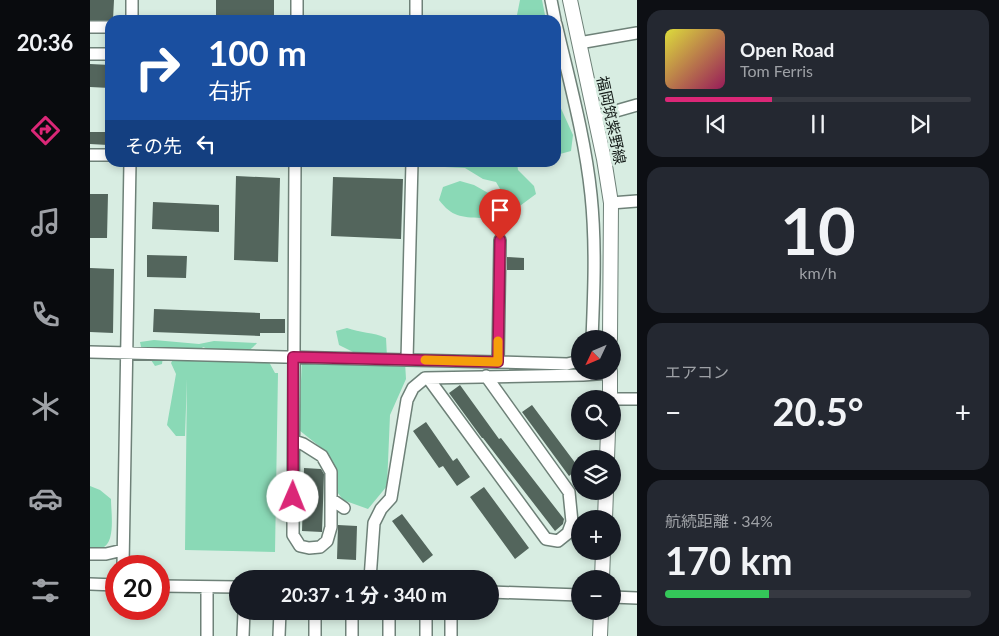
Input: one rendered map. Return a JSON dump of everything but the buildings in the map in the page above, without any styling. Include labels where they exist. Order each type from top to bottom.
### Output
[{"type":"main road","name":"福岡筑紫野線","points":[[570,0],[604,159],[611,203],[610,330]]},
{"type":"main road","points":[[600,636],[601,620]]},
{"type":"street","points":[[132,0],[132,15]]},
{"type":"street","points":[[297,0],[297,15]]},
{"type":"street","points":[[416,0],[416,15]]},
{"type":"street","points":[[551,0],[554,15]]},
{"type":"street","points":[[90,27],[105,27]]},
{"type":"street","points":[[579,43],[636,32]]},
{"type":"street","points":[[561,45],[591,192],[594,257],[592,330]]},
{"type":"street","points":[[90,54],[105,54]]},
{"type":"street","points":[[595,117],[636,105]]},
{"type":"street","points":[[90,155],[105,156]]},
{"type":"street","points":[[123,555],[130,167]]},
{"type":"street","points":[[294,441],[303,444],[322,456],[331,472],[331,527],[327,541],[320,547],[300,546],[292,535],[295,167]]},
{"type":"street","points":[[408,360],[412,167]]},
{"type":"street","points":[[611,203],[636,200]]},
{"type":"street","points":[[498,362],[500,240]]},
{"type":"street","points":[[90,352],[571,363]]},
{"type":"street","points":[[371,570],[374,523],[381,510],[391,498],[407,400],[413,388],[426,378],[571,375]]},
{"type":"street","points":[[428,378],[546,539],[558,541],[568,533],[572,522],[569,492],[486,376]]},
{"type":"street","points":[[621,399],[636,399]]},
{"type":"street","points":[[332,499],[344,508]]},
{"type":"street","points":[[90,554],[106,554],[123,550]]},
{"type":"street","points":[[90,584],[105,585]]},
{"type":"street","points":[[170,586],[229,587]]},
{"type":"street","points":[[207,587],[207,636]]},
{"type":"street","points":[[499,592],[571,595]]},
{"type":"street","points":[[621,597],[636,598]]},
{"type":"street","points":[[243,636],[244,620]]},
{"type":"street","points":[[279,636],[280,620]]},
{"type":"street","points":[[315,636],[316,620]]},
{"type":"street","points":[[352,620],[352,636]]},
{"type":"street","points":[[389,620],[389,636]]},
{"type":"street","points":[[426,620],[426,636]]},
{"type":"street","points":[[451,620],[451,636]]},
{"type":"green space","points":[[520,0],[542,0],[545,15],[517,15]]},
{"type":"green space","points":[[561,108],[573,135],[571,151],[561,154]]},
{"type":"green space","points":[[445,167],[518,167],[518,170],[534,186],[536,194],[513,211],[496,182],[483,179],[465,168]]},
{"type":"green space","points":[[460,181],[474,185],[490,194],[490,203],[481,218],[457,215],[448,210],[439,200],[443,187]]},
{"type":"green space","points":[[347,328],[386,338],[387,357],[359,355],[339,345],[336,331]]},
{"type":"green space","points":[[154,340],[199,344],[214,341],[257,343],[250,350],[238,356],[226,355],[203,347],[196,355],[269,362],[275,373],[278,373],[275,552],[185,550],[187,379],[185,436],[176,436],[167,425],[176,374],[171,363],[175,356],[163,356],[162,364],[155,366],[151,360],[143,356],[140,342]]},
{"type":"green space","points":[[302,357],[405,362],[406,379],[390,415],[387,486],[368,509],[343,500],[335,489],[336,468],[324,450],[299,430]]},
{"type":"green space","points":[[90,486],[100,490],[111,499],[111,534],[106,545],[99,549],[90,549]]},
{"type":"slow traffic","points":[[425,360],[498,362],[498,341]]},
{"type":"route","points":[[293,497],[293,357],[498,362],[500,240]]}]
